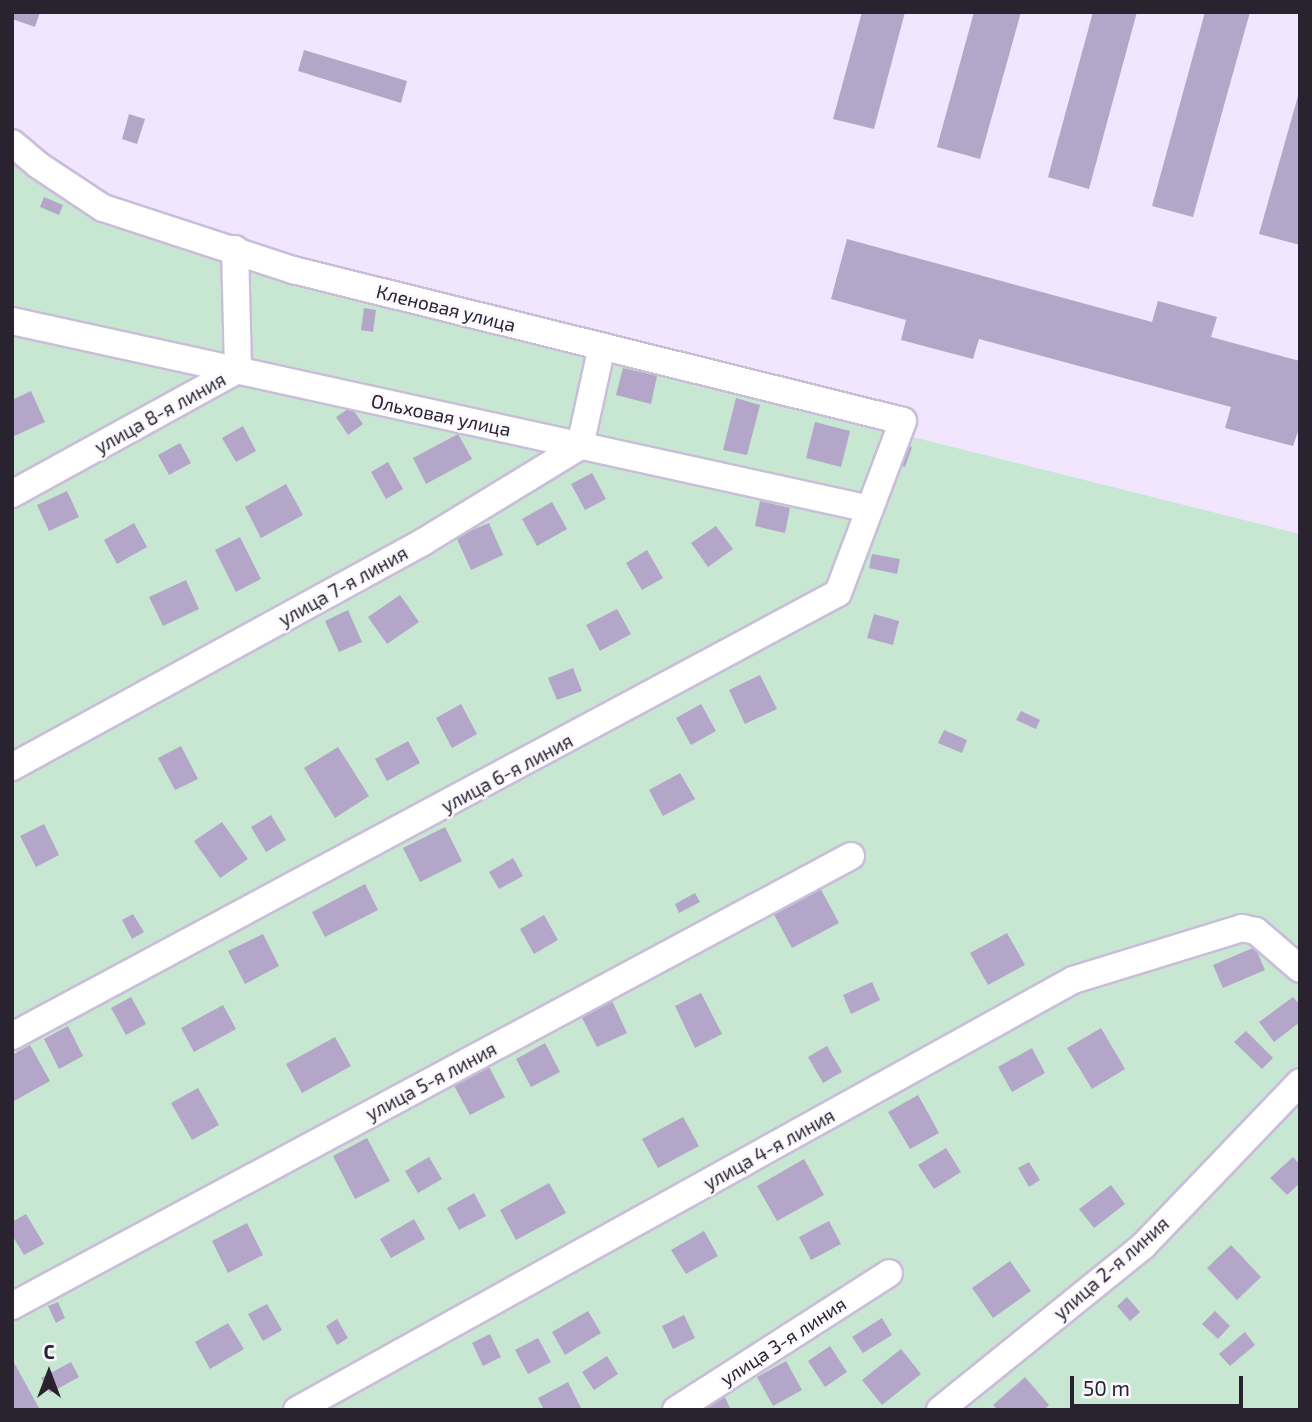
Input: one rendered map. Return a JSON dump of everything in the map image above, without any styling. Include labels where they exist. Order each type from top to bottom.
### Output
[{"type":"street","name":"Кленовая улица","points":[[12,142],[38,165],[103,208],[293,270],[903,421]]},
{"type":"street","name":"улица 8-я линия","points":[[12,494],[238,370],[235,249]]},
{"type":"street","name":"Ольховая улица","points":[[12,321],[870,509]]},
{"type":"street","points":[[580,446],[602,346]]},
{"type":"street","name":"улица 6-я линия","points":[[12,1036],[838,593],[903,421]]},
{"type":"street","name":"улица 7-я линия","points":[[12,768],[423,542],[580,446]]},
{"type":"street","name":"улица 5-я линия","points":[[12,1306],[851,856]]},
{"type":"street","name":"улица 4-я линия","points":[[297,1410],[1073,980],[1242,928],[1256,930],[1300,969]]},
{"type":"street","name":"улица 2-я линия","points":[[940,1410],[1143,1246],[1300,1082]]},
{"type":"street","name":"улица 3-я линия","points":[[676,1410],[889,1273]]},
{"type":"green space","points":[[12,153],[78,198],[861,424],[1300,534],[1300,1410],[12,1410]]},
{"type":"building","points":[[12,12],[40,12],[35,27],[12,19]]},
{"type":"building","points":[[862,12],[905,12],[874,129],[833,119]]},
{"type":"building","points":[[974,12],[1021,12],[980,159],[937,147]]},
{"type":"building","points":[[1093,12],[1137,12],[1089,189],[1048,177]]},
{"type":"building","points":[[1205,12],[1250,12],[1193,217],[1152,206]]},
{"type":"building","points":[[304,50],[407,81],[401,103],[298,71]]},
{"type":"building","points":[[1300,89],[1300,245],[1259,234]]},
{"type":"building","points":[[129,114],[145,119],[137,144],[122,139]]},
{"type":"building","points":[[44,197],[63,205],[59,215],[40,207]]},
{"type":"building","points":[[847,239],[1152,322],[1158,301],[1217,317],[1211,337],[1300,361],[1300,426],[1293,446],[1225,428],[1231,407],[979,339],[973,359],[901,340],[906,320],[831,299]]},
{"type":"building","points":[[364,308],[376,310],[373,332],[361,330]]},
{"type":"building","points":[[623,368],[657,376],[651,404],[616,395]]},
{"type":"building","points":[[31,391],[45,422],[12,437],[12,400]]},
{"type":"building","points":[[736,398],[760,405],[747,455],[723,450]]},
{"type":"building","points":[[351,407],[363,424],[348,435],[336,417]]},
{"type":"building","points":[[815,422],[850,431],[841,467],[806,458]]},
{"type":"building","points":[[243,426],[256,451],[236,462],[222,438]]},
{"type":"building","points":[[458,434],[472,459],[426,484],[413,458]]},
{"type":"building","points":[[180,443],[191,463],[169,475],[158,455]]},
{"type":"building","points":[[905,445],[912,447],[905,467],[899,465]]},
{"type":"building","points":[[388,462],[403,489],[386,499],[371,472]]},
{"type":"building","points":[[592,473],[606,499],[585,510],[571,484]]},
{"type":"building","points":[[286,484],[303,515],[261,538],[245,507]]},
{"type":"building","points":[[67,491],[79,517],[49,531],[37,505]]},
{"type":"building","points":[[760,501],[790,508],[785,533],[755,526]]},
{"type":"building","points":[[552,502],[567,529],[537,546],[522,519]]},
{"type":"building","points":[[134,523],[147,547],[117,564],[104,540]]},
{"type":"building","points":[[489,523],[503,555],[471,570],[456,537]]},
{"type":"building","points":[[716,526],[733,549],[708,567],[691,543]]},
{"type":"building","points":[[240,537],[261,579],[236,592],[215,550]]},
{"type":"building","points":[[647,550],[663,578],[642,590],[626,563]]},
{"type":"building","points":[[872,554],[900,559],[897,574],[869,568]]},
{"type":"building","points":[[186,580],[199,609],[163,626],[149,597]]},
{"type":"building","points":[[400,595],[419,622],[387,644],[368,617]]},
{"type":"building","points":[[617,609],[631,634],[600,651],[586,625]]},
{"type":"building","points":[[348,610],[362,642],[339,652],[325,621]]},
{"type":"building","points":[[874,614],[899,621],[893,645],[867,638]]},
{"type":"building","points":[[573,668],[582,691],[557,700],[548,678]]},
{"type":"building","points":[[760,675],[777,709],[745,724],[729,690]]},
{"type":"building","points":[[461,704],[477,734],[452,748],[436,718]]},
{"type":"building","points":[[701,704],[716,731],[691,745],[676,718]]},
{"type":"building","points":[[1021,711],[1040,720],[1036,729],[1016,720]]},
{"type":"building","points":[[944,730],[967,740],[962,753],[938,743]]},
{"type":"building","points":[[408,741],[420,763],[387,781],[375,759]]},
{"type":"building","points":[[181,746],[198,779],[175,790],[158,758]]},
{"type":"building","points":[[338,747],[369,796],[335,818],[304,768]]},
{"type":"building","points":[[680,773],[695,799],[663,816],[649,790]]},
{"type":"building","points":[[271,815],[286,840],[266,852],[251,827]]},
{"type":"building","points":[[222,822],[248,859],[220,878],[194,841]]},
{"type":"building","points":[[44,824],[59,855],[36,867],[20,836]]},
{"type":"building","points":[[445,827],[462,861],[420,882],[403,848]]},
{"type":"building","points":[[513,858],[523,876],[499,889],[489,872]]},
{"type":"building","points":[[365,884],[378,910],[325,937],[312,912]]},
{"type":"building","points":[[819,886],[839,923],[792,948],[772,911]]},
{"type":"building","points":[[695,893],[700,902],[679,913],[675,904]]},
{"type":"building","points":[[133,914],[144,932],[132,939],[122,920]]},
{"type":"building","points":[[544,915],[558,940],[534,954],[520,929]]},
{"type":"building","points":[[1007,933],[1025,965],[988,985],[970,953]]},
{"type":"building","points":[[263,934],[279,966],[245,984],[228,951]]},
{"type":"building","points":[[1255,947],[1265,970],[1223,988],[1213,965]]},
{"type":"building","points":[[872,982],[880,1000],[851,1014],[843,995]]},
{"type":"building","points":[[701,993],[722,1034],[695,1048],[675,1006]]},
{"type":"building","points":[[131,997],[146,1024],[126,1035],[111,1008]]},
{"type":"building","points":[[1293,997],[1300,1005],[1300,1022],[1274,1042],[1259,1022]]},
{"type":"building","points":[[612,1001],[627,1033],[597,1047],[581,1016]]},
{"type":"building","points":[[223,1005],[236,1029],[194,1052],[181,1028]]},
{"type":"building","points":[[68,1026],[83,1056],[59,1069],[44,1039]]},
{"type":"building","points":[[1101,1028],[1125,1069],[1092,1089],[1067,1048]]},
{"type":"building","points":[[1246,1031],[1273,1058],[1262,1069],[1234,1042]]},
{"type":"building","points":[[335,1037],[351,1066],[302,1093],[286,1064]]},
{"type":"building","points":[[545,1043],[560,1072],[531,1087],[516,1059]]},
{"type":"building","points":[[30,1045],[50,1081],[12,1102],[12,1055]]},
{"type":"building","points":[[827,1046],[842,1072],[823,1083],[808,1057]]},
{"type":"building","points":[[1032,1048],[1045,1073],[1012,1092],[998,1067]]},
{"type":"building","points":[[488,1065],[505,1097],[470,1115],[453,1084]]},
{"type":"building","points":[[198,1088],[219,1125],[192,1140],[171,1103]]},
{"type":"building","points":[[918,1095],[939,1133],[910,1149],[888,1112]]},
{"type":"building","points":[[683,1117],[699,1146],[658,1168],[642,1139]]},
{"type":"building","points":[[367,1138],[390,1181],[355,1199],[333,1156]]},
{"type":"building","points":[[946,1148],[961,1172],[934,1189],[918,1165]]},
{"type":"building","points":[[429,1157],[442,1179],[418,1193],[405,1171]]},
{"type":"building","points":[[1293,1157],[1300,1165],[1300,1183],[1287,1195],[1270,1178]]},
{"type":"building","points":[[804,1159],[824,1195],[777,1221],[757,1186]]},
{"type":"building","points":[[1029,1162],[1040,1180],[1029,1187],[1018,1168]]},
{"type":"building","points":[[549,1183],[566,1213],[516,1240],[500,1210]]},
{"type":"building","points":[[1111,1185],[1125,1204],[1094,1228],[1079,1209]]},
{"type":"building","points":[[474,1193],[486,1216],[459,1230],[447,1208]]},
{"type":"building","points":[[26,1214],[44,1244],[24,1255],[12,1235],[12,1222]]},
{"type":"building","points":[[414,1219],[425,1239],[391,1258],[380,1239]]},
{"type":"building","points":[[829,1221],[841,1244],[811,1260],[799,1237]]},
{"type":"building","points":[[247,1223],[263,1255],[228,1273],[212,1241]]},
{"type":"building","points":[[704,1231],[718,1256],[686,1274],[671,1250]]},
{"type":"building","points":[[1231,1245],[1261,1277],[1237,1300],[1207,1268]]},
{"type":"building","points":[[1010,1261],[1031,1291],[993,1318],[972,1288]]},
{"type":"building","points":[[1127,1297],[1140,1312],[1130,1321],[1117,1306]]},
{"type":"building","points":[[58,1302],[65,1318],[56,1323],[48,1306]]},
{"type":"building","points":[[267,1304],[282,1330],[263,1341],[248,1314]]},
{"type":"building","points":[[588,1311],[601,1333],[565,1355],[552,1332]]},
{"type":"building","points":[[1215,1311],[1230,1326],[1218,1339],[1202,1324]]},
{"type":"building","points":[[684,1315],[695,1338],[673,1349],[662,1326]]},
{"type":"building","points":[[882,1318],[892,1335],[863,1353],[852,1337]]},
{"type":"building","points":[[337,1319],[348,1338],[337,1345],[326,1326]]},
{"type":"building","points":[[228,1323],[244,1349],[210,1369],[195,1342]]},
{"type":"building","points":[[1245,1332],[1255,1345],[1230,1366],[1219,1354]]},
{"type":"building","points":[[490,1334],[501,1357],[483,1366],[472,1343]]},
{"type":"building","points":[[538,1338],[551,1362],[528,1374],[515,1350]]},
{"type":"building","points":[[830,1346],[847,1372],[825,1387],[808,1361]]},
{"type":"building","points":[[901,1349],[921,1374],[882,1405],[862,1380]]},
{"type":"building","points":[[607,1356],[618,1374],[594,1390],[582,1372]]},
{"type":"building","points":[[12,1359],[39,1408],[36,1410],[12,1410]]},
{"type":"building","points":[[786,1361],[802,1390],[773,1406],[757,1377]]},
{"type":"building","points":[[71,1362],[79,1377],[50,1393],[41,1378]]},
{"type":"building","points":[[1025,1377],[1049,1405],[1044,1410],[998,1410],[993,1405]]},
{"type":"building","points":[[568,1382],[582,1410],[544,1410],[538,1398]]},
{"type":"building","points":[[721,1389],[731,1410],[708,1410],[702,1398]]}]
